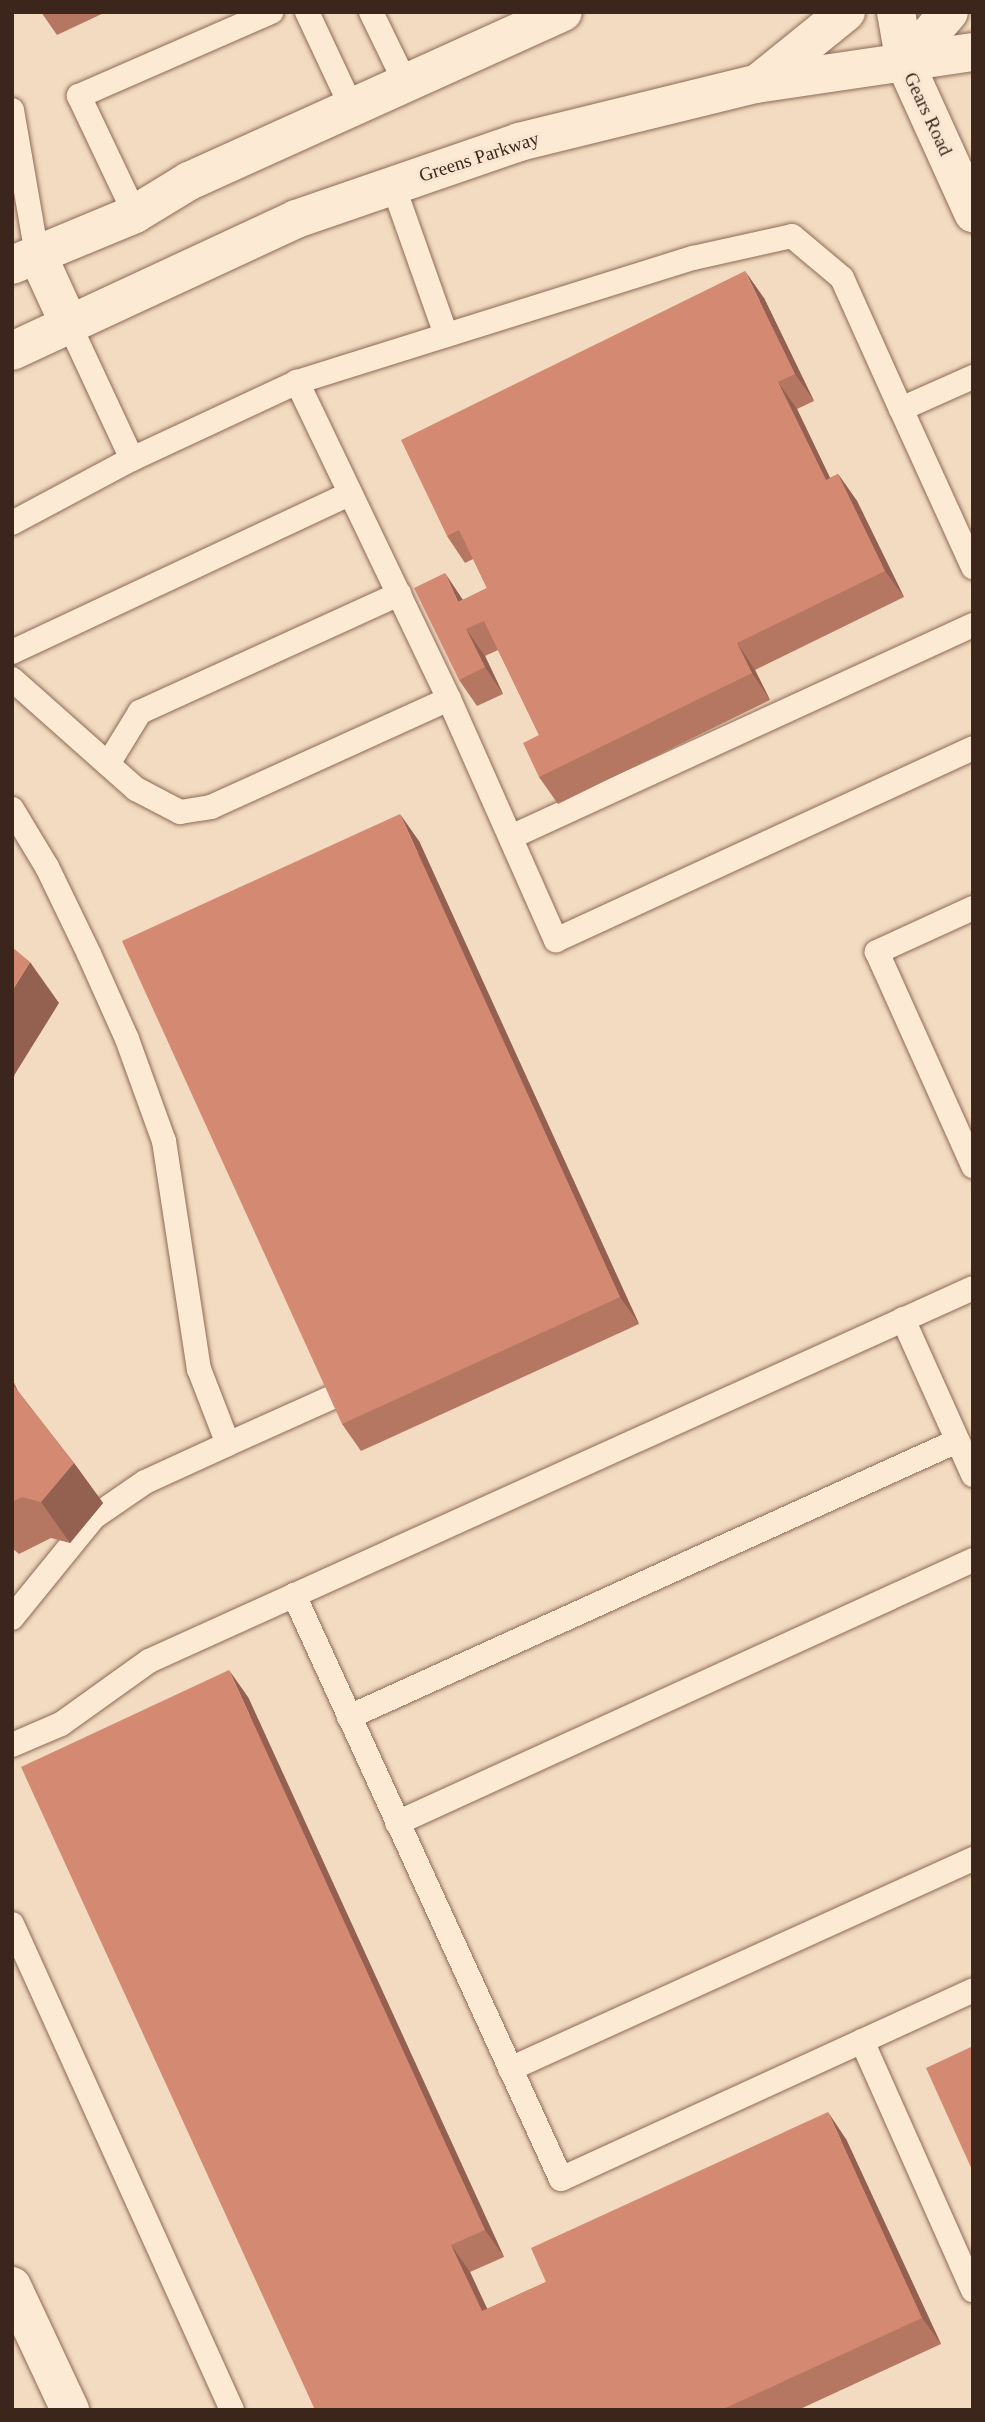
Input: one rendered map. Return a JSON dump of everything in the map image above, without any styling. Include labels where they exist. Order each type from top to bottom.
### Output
[{"type":"street","points":[[69,324],[24,259],[135,214],[189,181],[563,12]]},
{"type":"street","points":[[756,84],[846,12]]},
{"type":"street","name":"Gears Road","points":[[896,12],[905,64],[973,213]]},
{"type":"street","points":[[905,64],[949,12]]},
{"type":"street","name":"Greens Parkway","points":[[12,351],[296,219],[519,142],[756,84],[973,52]]},
{"type":"street","points":[[12,2286],[70,2410]]},
{"type":"lane","points":[[135,214],[79,96],[271,12]]},
{"type":"lane","points":[[307,12],[352,108]]},
{"type":"lane","points":[[371,12],[406,84]]},
{"type":"lane","points":[[13,113],[24,259]]},
{"type":"lane","points":[[393,186],[446,335]]},
{"type":"lane","points":[[12,523],[132,459],[297,382],[692,258],[792,236],[842,278],[973,567]]},
{"type":"lane","points":[[69,324],[132,459]]},
{"type":"lane","points":[[901,409],[973,377]]},
{"type":"lane","points":[[297,382],[449,699],[556,940],[973,748]]},
{"type":"lane","points":[[12,652],[350,494]]},
{"type":"lane","points":[[108,764],[140,712],[399,594]]},
{"type":"lane","points":[[510,837],[973,625]]},
{"type":"lane","points":[[12,679],[136,789],[180,812],[211,807],[449,699]]},
{"type":"lane","points":[[12,809],[47,867],[89,954],[127,1039],[164,1141],[199,1369],[228,1444]]},
{"type":"lane","points":[[973,908],[877,952],[973,1166]]},
{"type":"lane","points":[[12,1745],[61,1724],[149,1661],[973,1288]]},
{"type":"lane","points":[[903,1319],[973,1475]]},
{"type":"lane","points":[[12,1618],[94,1517],[145,1482],[335,1396]]},
{"type":"lane","points":[[349,1717],[957,1441]]},
{"type":"lane","points":[[397,1823],[973,1560]]},
{"type":"lane","points":[[294,1595],[561,2179],[973,1990]]},
{"type":"lane","points":[[510,2069],[973,1859]]},
{"type":"lane","points":[[12,1924],[18,1952],[232,2410]]},
{"type":"lane","points":[[862,2041],[973,2290]]},
{"type":"building","points":[[745,271],[795,374],[778,382],[826,480],[838,474],[885,571],[737,643],[752,673],[539,777],[523,743],[539,735],[484,621],[466,629],[485,667],[459,680],[414,588],[445,573],[458,602],[487,588],[459,530],[447,536],[401,440]]},
{"type":"building","points":[[400,814],[620,1297],[342,1424],[122,941]]},
{"type":"building","points":[[12,947],[30,962],[12,991]]},
{"type":"building","points":[[12,1384],[74,1463],[41,1502],[22,1497],[12,1502]]},
{"type":"building","points":[[229,1670],[485,2230],[451,2245],[482,2311],[546,2282],[531,2248],[828,2112],[922,2318],[721,2410],[315,2410],[21,1767]]},
{"type":"building","points":[[973,2046],[973,2172],[926,2068]]}]
